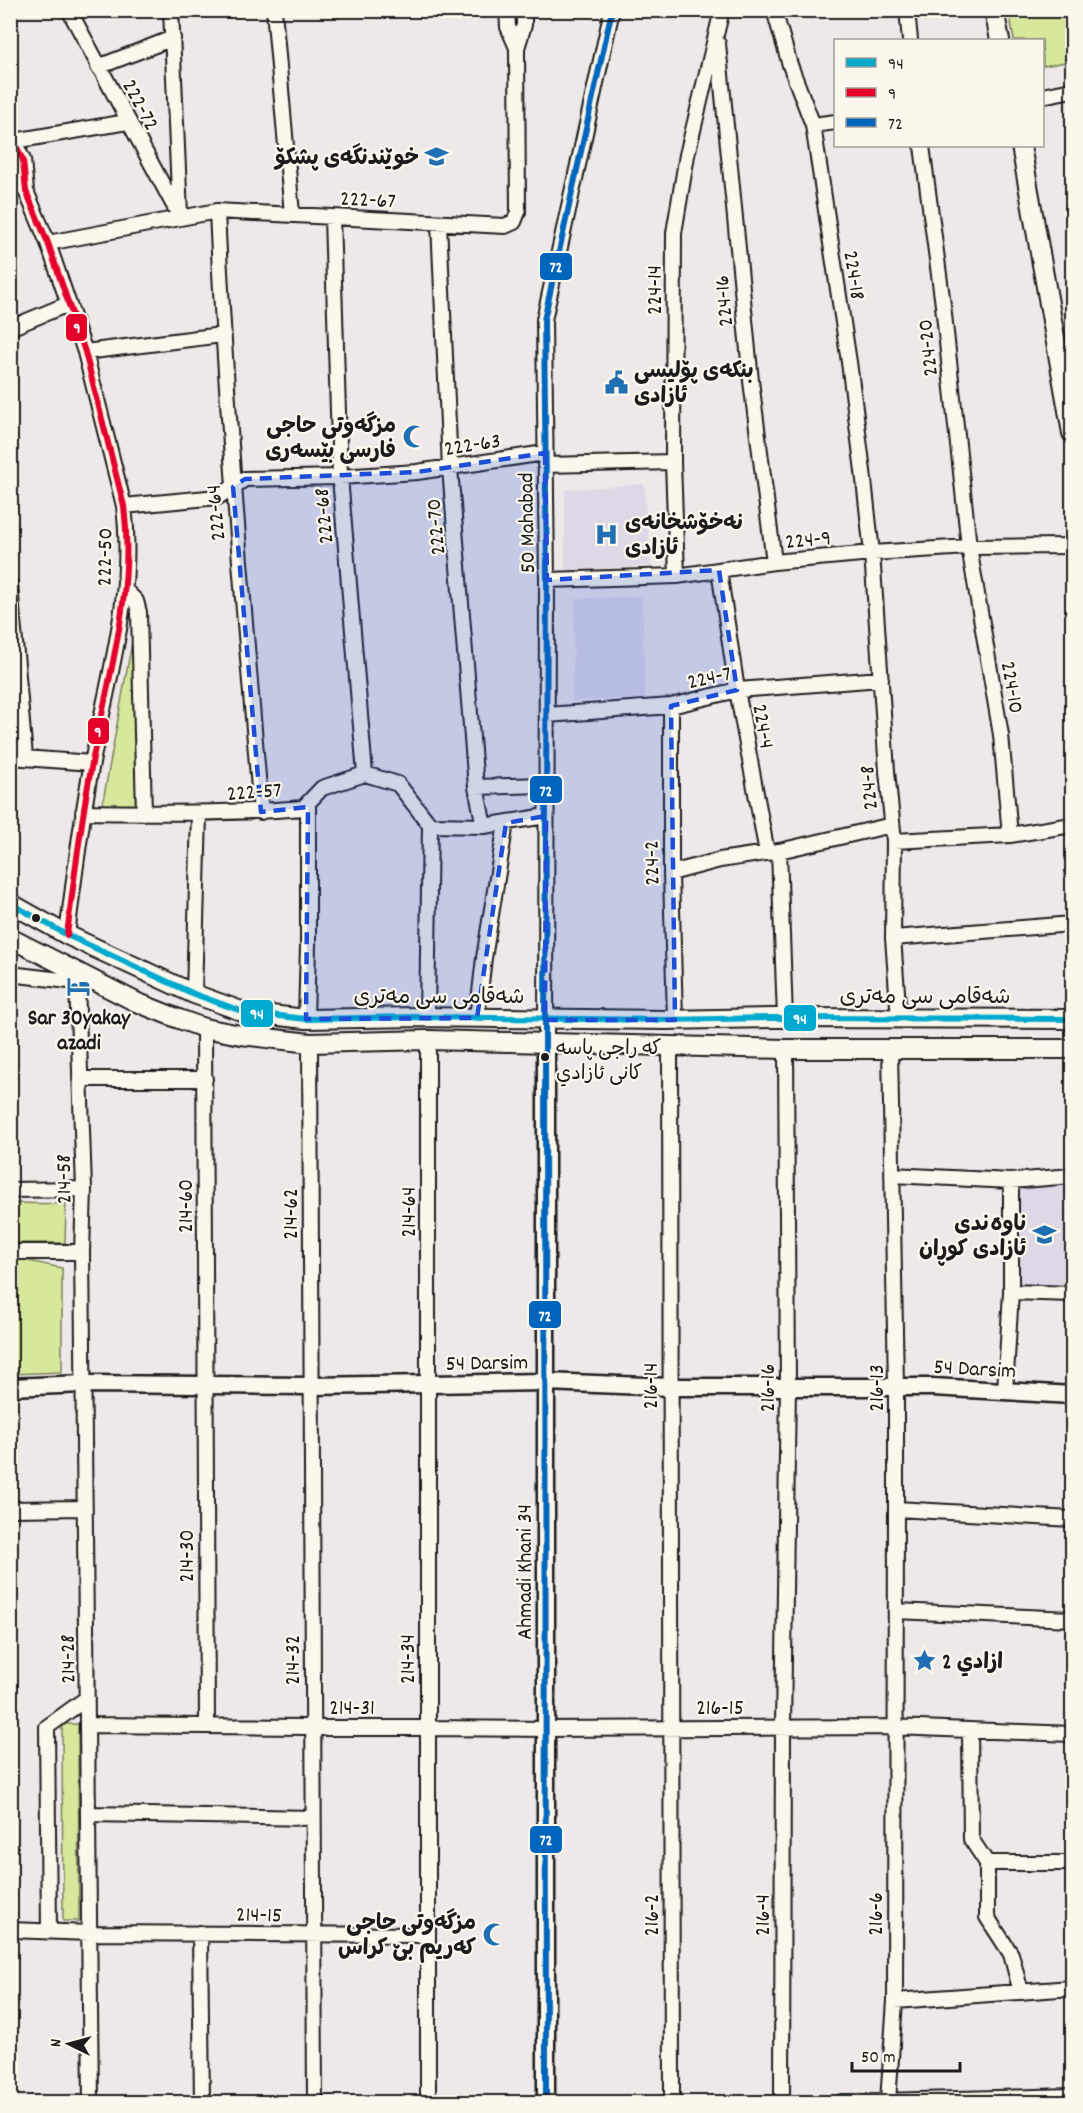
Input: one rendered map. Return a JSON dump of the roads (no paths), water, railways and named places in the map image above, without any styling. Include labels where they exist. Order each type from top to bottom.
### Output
[{"type":"main road","points":[[994,10],[1000,39]]},
{"type":"main road","points":[[1021,147],[1072,433]]},
{"type":"main road","name":"شەقامی سی مەتری","points":[[10,903],[66,935],[194,994],[244,1012],[306,1019],[427,1017],[544,1020],[1072,1019]]},
{"type":"main road","name":"شەقامی سی مەتری","points":[[10,938],[78,978],[204,1028],[310,1043],[428,1040],[786,1049],[1072,1049]]},
{"type":"main road","points":[[136,1002],[148,987],[149,974]]},
{"type":"street","name":"222-72","points":[[69,10],[127,122],[180,217]]},
{"type":"street","points":[[171,10],[180,217]]},
{"type":"street","points":[[274,10],[292,214]]},
{"type":"street","points":[[507,10],[507,27],[517,48]]},
{"type":"street","points":[[517,48],[524,26],[524,10]]},
{"type":"street","name":"50 Mahabad","points":[[546,1042],[544,1020],[547,580],[544,320],[612,10]]},
{"type":"street","name":"224-14","points":[[677,576],[673,462],[674,233],[687,155],[722,10]]},
{"type":"street","name":"224-18","points":[[774,10],[790,65],[813,125],[849,362],[872,553]]},
{"type":"street","points":[[907,10],[910,39]]},
{"type":"street","name":"224-16","points":[[717,35],[751,381],[774,562]]},
{"type":"street","points":[[98,67],[173,38]]},
{"type":"street","name":"222-67","points":[[48,243],[217,211],[505,226],[514,222],[518,212],[517,48]]},
{"type":"street","points":[[1044,96],[1072,90]]},
{"type":"street","points":[[13,137],[127,122]]},
{"type":"street","points":[[813,125],[834,122]]},
{"type":"street","name":"222-50","points":[[13,137],[25,170],[26,191],[48,243],[85,352],[124,506],[126,527],[125,590],[112,669],[83,812],[66,935]]},
{"type":"street","name":"224-20","points":[[922,147],[943,305],[969,547]]},
{"type":"street","name":"222-50","points":[[10,176],[26,191]]},
{"type":"street","name":"222-64","points":[[217,211],[222,335],[233,487],[261,812]]},
{"type":"street","name":"222-68","points":[[332,218],[340,477],[365,774]]},
{"type":"street","name":"222-70","points":[[438,223],[450,468],[476,787],[484,826]]},
{"type":"street","points":[[10,328],[68,304]]},
{"type":"street","points":[[85,352],[222,335]]},
{"type":"street","name":"222-63","points":[[124,506],[218,497],[245,479],[340,477],[417,472],[545,459],[673,462]]},
{"type":"street","name":"224-9","points":[[547,580],[677,576],[774,562],[872,553],[969,547],[1072,546]]},
{"type":"street","name":"224-10","points":[[969,547],[1001,735],[1010,835]]},
{"type":"street","name":"224-8","points":[[872,553],[894,841],[893,938],[899,1019]]},
{"type":"street","name":"224-4","points":[[719,570],[738,690],[773,852],[785,1018]]},
{"type":"street","points":[[10,585],[25,757]]},
{"type":"street","points":[[125,590],[136,601],[139,612],[144,813]]},
{"type":"street","name":"224-7","points":[[547,715],[671,706],[738,690],[881,679]]},
{"type":"street","name":"224-2","points":[[671,706],[671,873],[675,1020]]},
{"type":"street","points":[[10,757],[92,763]]},
{"type":"street","points":[[365,774],[398,784],[430,825],[427,1017]]},
{"type":"street","name":"222-57","points":[[83,812],[199,814],[303,808],[322,788],[365,774]]},
{"type":"street","points":[[476,787],[546,785]]},
{"type":"street","points":[[306,1019],[309,946],[308,803]]},
{"type":"street","points":[[194,994],[199,814]]},
{"type":"street","points":[[430,825],[484,826],[546,816]]},
{"type":"street","points":[[477,1018],[484,958],[506,823]]},
{"type":"street","points":[[671,873],[720,860],[773,852],[892,825]]},
{"type":"street","points":[[894,841],[1010,835],[1072,825]]},
{"type":"street","points":[[893,938],[1072,924]]},
{"type":"street","points":[[10,974],[78,978]]},
{"type":"street","name":"214-58","points":[[78,978],[84,1189],[82,1252],[84,1384]]},
{"type":"street","name":"214-60","points":[[204,1028],[206,1385]]},
{"type":"street","name":"214-64","points":[[427,1384],[428,1040]]},
{"type":"street","name":"Ahmadi Khani 34","points":[[546,1042],[546,2103]]},
{"type":"street","name":"214-62","points":[[310,1043],[311,1386]]},
{"type":"street","name":"216-14","points":[[670,1046],[670,1727]]},
{"type":"street","name":"216-13","points":[[890,1048],[896,1387],[895,1727]]},
{"type":"street","name":"216-16","points":[[783,1727],[788,1387],[786,1049]]},
{"type":"street","points":[[80,1079],[205,1079]]},
{"type":"street","points":[[892,1175],[1011,1181],[1072,1176]]},
{"type":"street","points":[[1005,1391],[1011,1292],[1011,1181]]},
{"type":"street","points":[[10,1190],[84,1189]]},
{"type":"street","points":[[10,1252],[82,1252]]},
{"type":"street","points":[[1011,1292],[1072,1294]]},
{"type":"street","name":"54 Darsim","points":[[10,1387],[84,1384],[311,1386],[546,1382],[670,1386],[896,1387],[1072,1395]]},
{"type":"street","name":"214-28","points":[[84,1384],[91,2103]]},
{"type":"street","name":"214-34","points":[[427,1384],[428,2103]]},
{"type":"street","name":"214-30","points":[[206,1385],[207,1726]]},
{"type":"street","name":"214-32","points":[[311,1386],[315,2103]]},
{"type":"street","points":[[10,1509],[85,1509]]},
{"type":"street","points":[[896,1509],[1072,1519]]},
{"type":"street","points":[[896,1611],[1072,1619]]},
{"type":"street","points":[[49,1931],[47,1727],[87,1698]]},
{"type":"street","name":"214-31","points":[[88,1725],[545,1729]]},
{"type":"street","name":"216-2","points":[[670,1727],[672,2103]]},
{"type":"street","name":"216-4","points":[[782,2103],[783,1727]]},
{"type":"street","name":"216-15","points":[[545,1729],[895,1727],[1072,1734]]},
{"type":"street","name":"216-6","points":[[888,2101],[895,2001],[895,1727]]},
{"type":"street","points":[[970,1730],[971,1839],[987,1863],[987,1917],[1011,1954],[1021,1992]]},
{"type":"street","points":[[88,1814],[313,1818]]},
{"type":"street","points":[[987,1863],[1072,1863]]},
{"type":"street","name":"214-15","points":[[10,1930],[90,1933],[428,1935]]},
{"type":"street","points":[[200,1933],[202,2103]]},
{"type":"street","points":[[895,2001],[1072,1988]]},
{"type":"street","points":[[842,2103],[1072,2096]]},
{"type":"place","name":"خوێندنگەی پشکۆ","points":[[437,156]]},
{"type":"place","name":"بنکەی پۆلیسی ئازادی","points":[[616,382]]},
{"type":"place","name":"مزگەوتی حاجی فارسی بێسەری","points":[[414,437]]},
{"type":"place","name":"نەخۆشخانەی ئازادی","points":[[607,534]]},
{"type":"place","name":"Sar 30yakay azadi","points":[[79,987]]},
{"type":"place","name":"كه راجى پاسه كانى ئازادي","points":[[545,1057]]},
{"type":"place","name":"ناوەندی ئازادی کوڕان","points":[[1044,1235]]},
{"type":"place","name":"ازادي 2","points":[[924,1660]]},
{"type":"place","name":"مزگەوتی حاجی کەریم بێ کراس","points":[[494,1934]]}]
